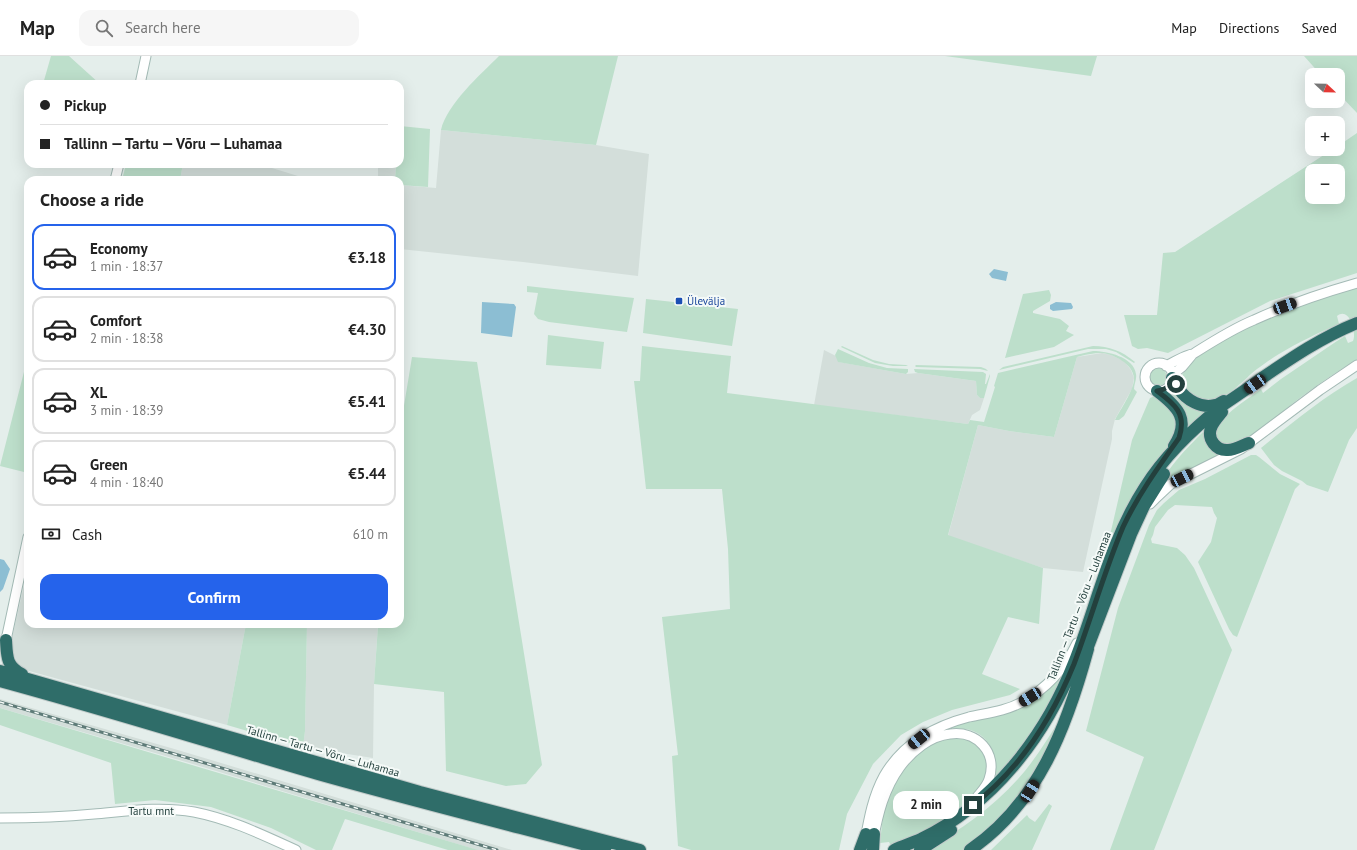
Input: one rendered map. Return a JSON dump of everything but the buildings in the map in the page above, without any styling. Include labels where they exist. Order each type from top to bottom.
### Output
[{"type":"highway","name":"Tallinn — Tartu — Võru — Luhamaa","points":[[894,850],[921,839],[955,819],[982,798],[1001,779],[1033,741],[1059,696],[1074,664],[1098,594],[1124,526],[1145,487],[1158,468],[1203,422],[1224,405],[1280,366],[1343,329],[1357,323]]},
{"type":"highway","points":[[1172,377],[1185,396],[1194,403],[1203,406],[1215,406],[1245,391]]},
{"type":"highway","points":[[1157,391],[1172,402],[1179,411],[1182,420],[1182,430],[1179,438],[1158,468]]},
{"type":"highway","name":"Tallinn — Tartu — Võru — Luhamaa","points":[[920,850],[949,832],[982,808],[1007,785],[1026,764],[1056,720],[1078,673],[1144,506],[1159,480],[1182,450],[1205,425],[1245,391]]},
{"type":"highway","points":[[1245,391],[1213,424],[1210,434],[1214,444],[1221,450],[1232,449],[1249,443]]},
{"type":"highway","points":[[970,850],[993,832],[1016,808],[1030,791],[1046,764],[1054,749],[1076,695],[1092,638]]},
{"type":"highway","points":[[0,651],[6,640]]},
{"type":"highway","points":[[6,640],[7,658],[11,666],[33,680]]},
{"type":"highway","name":"Tallinn — Tartu — Võru — Luhamaa","points":[[0,671],[420,792],[640,850]]},
{"type":"highway","name":"Tallinn — Tartu — Võru — Luhamaa","points":[[0,681],[439,808],[522,827],[605,850]]},
{"type":"highway","points":[[522,827],[528,833],[584,850]]},
{"type":"highway","points":[[862,850],[870,834]]},
{"type":"highway","points":[[870,834],[872,850]]},
{"type":"street","points":[[141,80],[146,56]]},
{"type":"street","points":[[1166,366],[1192,354],[1221,336],[1265,315],[1316,295],[1357,283]]},
{"type":"street","points":[[1172,377],[1182,368],[1192,354]]},
{"type":"street","points":[[1154,364],[1158,364],[1166,366],[1171,371],[1172,377],[1169,386],[1162,391],[1157,391],[1153,390],[1147,384],[1145,374],[1154,364]]},
{"type":"street","points":[[1132,534],[1149,506],[1163,490],[1182,478],[1228,456],[1249,443],[1320,390],[1357,365]]},
{"type":"street","points":[[6,640],[24,556]]},
{"type":"street","points":[[870,834],[874,799],[878,787],[892,763],[904,751],[934,729],[948,723],[1002,710],[1022,702],[1039,692],[1064,666],[1076,645],[1098,594]]},
{"type":"street","points":[[870,834],[885,794],[899,768],[907,758],[930,740],[950,733],[963,734],[979,741],[990,755],[991,763],[991,772],[982,791],[955,819]]},
{"type":"street","name":"Tartu mnt","points":[[0,818],[47,817],[144,809],[173,810],[200,814],[230,822],[296,850]]},
{"type":"shaded area","points":[[441,130],[596,145],[649,154],[638,276],[404,249],[404,185],[436,188]]},
{"type":"shaded area","points":[[182,168],[272,168],[298,176],[181,176]]},
{"type":"shaded area","points":[[378,168],[396,168],[395,176],[378,176]]},
{"type":"shaded area","points":[[824,350],[836,356],[839,362],[906,374],[918,373],[976,381],[977,395],[980,398],[984,398],[980,410],[972,415],[968,424],[814,405]]},
{"type":"shaded area","points":[[1102,353],[1124,361],[1131,370],[1134,378],[1132,389],[1115,419],[1083,572],[1043,568],[948,536],[978,425],[1054,437],[1077,357]]},
{"type":"shaded area","points":[[24,585],[24,628],[245,628],[227,725],[29,671],[18,664],[10,646]]},
{"type":"shaded area","points":[[307,628],[378,628],[374,684],[373,758],[303,747],[305,731]]},
{"type":"shaded area","points":[[0,699],[171,748],[512,850],[477,850],[193,764],[0,708]]},
{"type":"green space","points":[[51,56],[69,56],[96,80],[44,80]]},
{"type":"green space","points":[[499,56],[618,56],[596,145],[441,130],[444,120],[457,100]]},
{"type":"green space","points":[[945,56],[1097,56],[1091,76]]},
{"type":"green space","points":[[1304,56],[1357,56],[1357,113],[1345,100],[1345,68],[1315,68]]},
{"type":"green space","points":[[404,126],[430,129],[428,187],[404,185],[404,176],[395,176],[396,168],[404,168]]},
{"type":"green space","points":[[1357,133],[1357,273],[1270,301],[1168,353],[1147,348],[1138,349],[1132,346],[1124,315],[1157,315],[1163,253],[1175,252],[1305,167],[1305,204],[1345,204],[1345,164],[1310,164],[1322,156],[1345,156],[1345,141]]},
{"type":"green space","points":[[125,168],[182,168],[181,176],[123,176]]},
{"type":"green space","points":[[527,286],[634,298],[627,332],[549,322],[538,319],[534,314],[538,293],[527,292]]},
{"type":"green space","points":[[1357,288],[1357,360],[1321,382],[1265,427],[1245,439],[1223,445],[1214,437],[1220,423],[1226,416],[1261,389],[1263,393],[1281,379],[1345,336],[1348,343],[1353,341],[1354,332],[1351,321],[1345,314],[1337,316],[1339,324],[1293,346],[1276,356],[1257,369],[1231,392],[1213,400],[1199,399],[1185,388],[1181,382],[1181,379],[1185,370],[1198,357],[1249,327],[1284,312]]},
{"type":"green space","points":[[1049,290],[1051,295],[1050,301],[1033,311],[1033,313],[1060,319],[1069,326],[1066,331],[1074,335],[1054,347],[1005,358],[1023,294]]},
{"type":"green space","points":[[646,299],[738,309],[732,346],[643,333]]},
{"type":"green space","points":[[548,335],[604,342],[601,369],[546,365]]},
{"type":"green space","points":[[642,346],[731,356],[727,393],[968,424],[970,420],[984,422],[998,373],[1093,351],[1105,352],[1119,356],[1130,363],[1134,368],[1136,376],[1134,389],[1137,392],[1124,416],[1119,420],[1115,420],[1134,383],[1133,373],[1127,364],[1112,355],[1098,353],[1077,357],[1054,437],[978,425],[948,535],[1043,568],[1039,624],[1008,617],[982,674],[1020,689],[1010,695],[952,710],[923,722],[901,735],[873,764],[847,814],[839,850],[691,850],[678,846],[672,756],[678,755],[662,617],[730,609],[728,549],[722,489],[646,489],[634,381],[640,381]]},
{"type":"green space","points":[[842,346],[873,360],[889,364],[908,366],[893,366],[875,363],[841,347]]},
{"type":"green space","points":[[1093,346],[1115,350],[1135,362],[1134,363],[1116,352],[1106,349],[1088,349],[999,370],[1003,367]]},
{"type":"green space","points":[[838,349],[869,363],[887,368],[908,369],[908,372],[906,374],[838,362],[835,355]]},
{"type":"green space","points":[[412,357],[477,362],[542,765],[526,784],[506,786],[446,771],[444,692],[374,684],[378,628],[404,628],[404,406]]},
{"type":"green space","points":[[916,365],[981,367],[988,371],[980,369],[916,367]]},
{"type":"green space","points":[[1158,368],[1162,369],[1166,373],[1166,381],[1162,385],[1158,386],[1154,385],[1150,381],[1149,377],[1150,373],[1154,369]]},
{"type":"green space","points":[[914,369],[983,372],[986,374],[985,384],[990,374],[990,376],[984,398],[980,398],[977,395],[976,381],[918,373],[915,372]]},
{"type":"green space","points":[[24,372],[24,472],[0,466]]},
{"type":"green space","points":[[1357,378],[1357,428],[1349,440],[1328,492],[1307,485],[1274,465],[1261,448],[1319,402]]},
{"type":"green space","points":[[1173,387],[1212,410],[1185,434],[1166,392]]},
{"type":"green space","points":[[1155,396],[1175,415],[1177,432],[1157,462],[1111,545],[1108,544],[1132,440],[1150,398]]},
{"type":"green space","points":[[1207,428],[1225,454],[1158,490],[1162,481],[1173,465],[1186,449]]},
{"type":"green space","points":[[1251,455],[1256,455],[1280,474],[1300,484],[1295,489],[1237,637],[1233,635],[1229,629],[1198,562],[1211,542],[1217,518],[1212,507],[1175,505],[1168,510],[1155,527],[1151,539],[1152,543],[1177,548],[1185,555],[1194,568],[1232,650],[1154,850],[1110,850],[1144,757],[1086,731],[1118,608],[1149,525],[1157,510],[1179,490],[1205,479]]},
{"type":"green space","points":[[245,628],[307,628],[305,731],[303,747],[227,725]]},
{"type":"green space","points":[[1068,666],[1042,721],[994,781],[996,766],[995,759],[985,739],[980,734],[973,731],[951,728],[950,725],[1030,702],[1047,690]]},
{"type":"green space","points":[[0,708],[478,850],[448,850],[345,819],[332,850],[316,850],[271,828],[211,807],[155,800],[115,804],[111,763],[0,725]]},
{"type":"green space","points":[[1064,713],[1028,787],[986,834],[964,850],[926,850],[975,818],[1008,790],[1031,763]]},
{"type":"green space","points":[[960,737],[975,743],[981,749],[987,764],[986,778],[963,805],[940,821],[891,846],[889,842],[880,843],[883,815],[886,804],[897,780],[905,769],[923,750],[933,743],[948,738]]},
{"type":"green space","points":[[1049,804],[1052,806],[1032,850],[991,850],[1027,815],[1035,822]]},
{"type":"water","points":[[994,269],[1008,272],[1006,281],[992,278],[989,274]]},
{"type":"water","points":[[482,302],[514,304],[516,307],[512,337],[481,333]]},
{"type":"water","points":[[1056,302],[1071,303],[1073,307],[1072,309],[1053,311],[1050,309],[1050,305]]},
{"type":"water","points":[[0,559],[4,560],[10,569],[3,589],[0,592]]},
{"type":"railway","points":[[0,702],[497,850]]},
{"type":"place","name":"Ülevälja","points":[[679,301]]},
{"type":"route","points":[[973,805],[982,798],[1021,758],[1033,741],[1059,696],[1074,664],[1098,594],[1124,526],[1145,487],[1179,438],[1182,430],[1182,420],[1179,411],[1172,402],[1157,391],[1166,389],[1172,378],[1176,384]]}]
